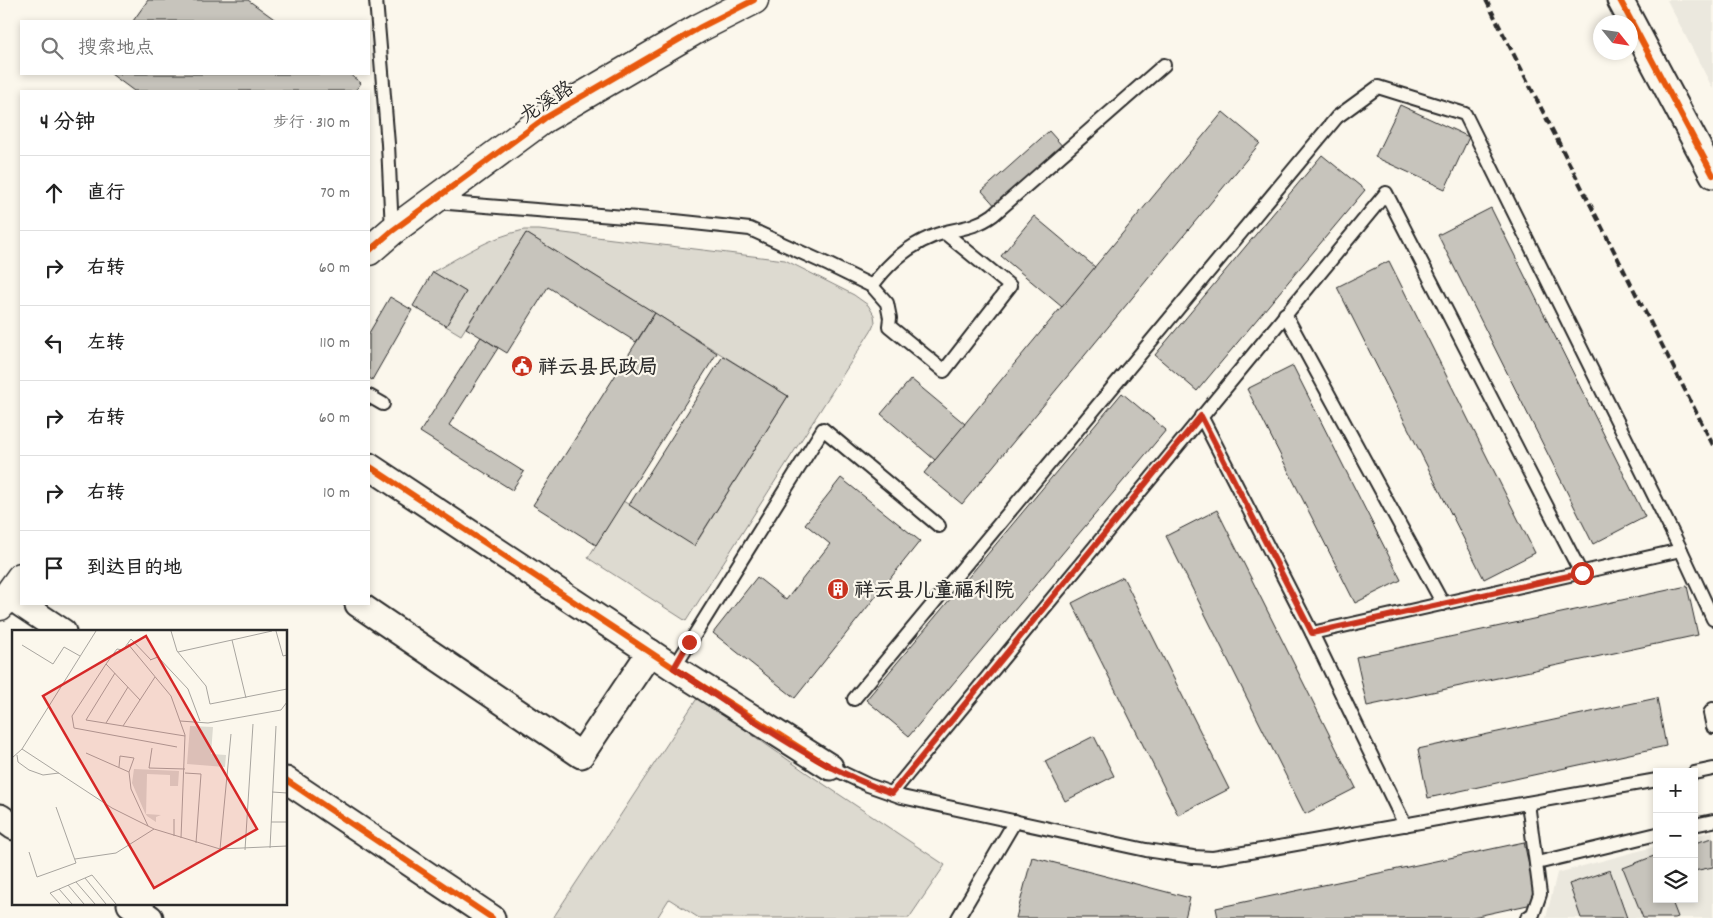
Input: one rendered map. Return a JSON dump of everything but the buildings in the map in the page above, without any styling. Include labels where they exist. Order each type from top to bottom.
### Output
[{"type":"street","name":"龙溪路","points":[[370,249],[545,118],[699,28],[754,0]]},
{"type":"street","points":[[1620,0],[1713,175]]},
{"type":"street","points":[[370,467],[674,668],[830,767]]},
{"type":"street","points":[[25,605],[60,630]]},
{"type":"street","points":[[359,605],[582,755],[650,652]]},
{"type":"street","points":[[288,781],[492,918]]},
{"type":"street","points":[[0,818],[12,826]]},
{"type":"street","points":[[133,906],[150,918]]},
{"type":"lane","points":[[376,0],[388,144],[392,231]]},
{"type":"lane","points":[[872,286],[884,269],[913,247],[945,233],[972,227],[993,215],[1164,65]]},
{"type":"lane","points":[[854,699],[1337,117],[1378,87],[1465,114],[1713,618]]},
{"type":"lane","points":[[892,793],[1386,193],[1582,573]]},
{"type":"lane","points":[[432,202],[675,221],[750,229],[872,286],[887,303],[890,310],[889,326],[944,371],[1010,286],[945,233]]},
{"type":"lane","points":[[1285,314],[1443,604]]},
{"type":"lane","points":[[370,397],[383,404]]},
{"type":"lane","points":[[1201,416],[1312,633],[1405,825]]},
{"type":"lane","points":[[674,668],[823,429],[939,526]]},
{"type":"lane","points":[[1312,633],[1681,550]]},
{"type":"lane","points":[[1713,708],[1710,713],[1713,727]]},
{"type":"lane","points":[[830,767],[868,785],[892,793],[1146,850],[1193,858],[1213,858],[1653,781]]},
{"type":"lane","points":[[1698,772],[1713,769]]},
{"type":"lane","points":[[1527,918],[1533,914],[1540,894],[1528,803]]},
{"type":"lane","points":[[958,918],[1015,821]]},
{"type":"lane","points":[[1698,825],[1713,821]]},
{"type":"lane","points":[[1537,863],[1653,835]]},
{"type":"shaded area","points":[[1667,0],[1713,0],[1713,89]]},
{"type":"shaded area","points":[[524,230],[539,230],[785,260],[854,295],[868,305],[874,315],[875,322],[872,329],[686,621],[588,558],[623,501],[695,545],[788,396],[526,233],[461,335],[446,326],[466,292],[433,272],[488,242]]},
{"type":"shaded area","points":[[698,697],[807,773],[945,865],[909,918],[699,918],[669,899],[657,918],[553,918]]},
{"type":"shaded area","points":[[1713,831],[1713,918],[1546,918],[1557,873],[1653,847],[1653,903],[1698,903],[1698,835]]},
{"type":"railway","points":[[1486,0],[1713,445]]},
{"type":"cycle path","points":[[370,250],[392,231],[545,118],[699,28],[754,0]]},
{"type":"cycle path","points":[[1620,0],[1713,175]]},
{"type":"cycle path","points":[[370,467],[674,668],[830,767]]},
{"type":"cycle path","points":[[288,781],[492,918]]},
{"type":"place","name":"祥云县民政局","points":[[522,366]]},
{"type":"place","name":"祥云县儿童福利院","points":[[838,589]]},
{"type":"route","points":[[689,642],[674,668],[830,767],[868,785],[892,793],[1201,416],[1312,633],[1582,573]]}]
